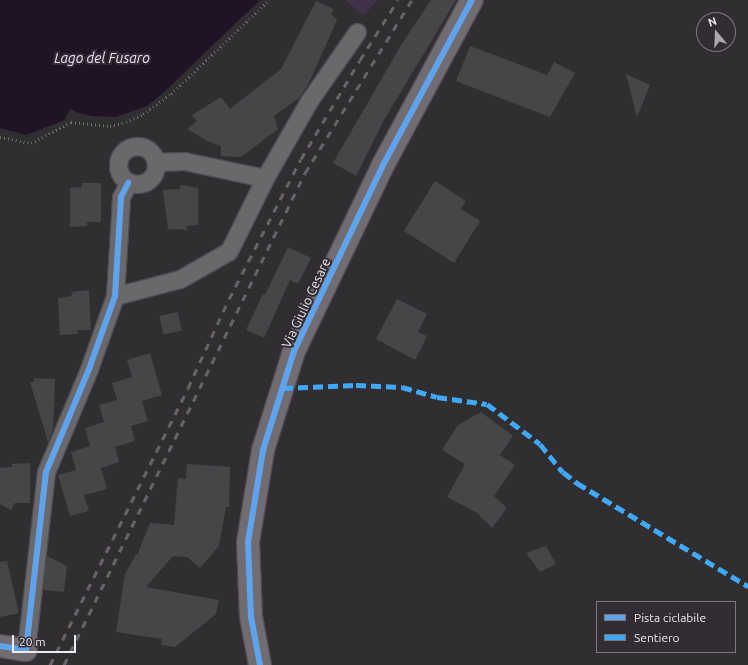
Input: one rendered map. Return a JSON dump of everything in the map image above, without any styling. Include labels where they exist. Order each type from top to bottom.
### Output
[{"type":"street","name":"Via Giulio Cesare","points":[[260,665],[251,617],[248,542],[265,444],[294,351],[383,165],[472,0]]},
{"type":"street","points":[[116,296],[180,279],[229,251],[265,178],[310,101],[357,32]]},
{"type":"street","points":[[131,146],[144,147],[150,151],[156,162],[154,174],[146,183],[134,185],[128,183],[119,174],[117,167],[120,154],[131,146]]},
{"type":"street","points":[[156,162],[184,161],[265,178]]},
{"type":"street","points":[[0,646],[26,650],[46,472],[89,369],[116,296],[121,197],[128,183]]},
{"type":"path","points":[[0,137],[31,143],[71,122],[110,126],[126,122],[143,114],[171,94],[269,0]]},
{"type":"shaded area","points":[[346,0],[378,0],[363,16]]},
{"type":"water","name":"Lago del Fusaro","points":[[0,0],[260,0],[161,95],[147,106],[116,117],[92,116],[78,113],[71,109],[65,120],[26,135],[0,128]]},
{"type":"building","points":[[431,0],[456,0],[384,120],[356,176],[333,163],[401,45]]},
{"type":"building","points":[[316,1],[334,9],[331,14],[337,20],[309,83],[299,98],[274,116],[278,129],[241,157],[221,156],[221,146],[209,142],[187,129],[197,121],[192,115],[221,97],[230,109],[281,69]]},
{"type":"building","points":[[470,46],[547,75],[554,62],[575,73],[550,117],[456,81]]},
{"type":"building","points":[[626,74],[650,85],[637,117]]},
{"type":"building","points":[[435,181],[466,201],[461,209],[480,221],[454,263],[404,231]]},
{"type":"building","points":[[82,183],[101,183],[101,222],[87,222],[87,226],[70,227],[70,188],[82,187]]},
{"type":"building","points":[[180,185],[198,188],[198,225],[186,226],[188,230],[168,229],[163,190],[180,189]]},
{"type":"building","points":[[288,247],[311,258],[298,284],[290,280],[264,338],[246,330]]},
{"type":"building","points":[[89,290],[91,330],[77,330],[78,334],[60,335],[58,298],[72,296],[71,292]]},
{"type":"building","points":[[397,299],[427,314],[418,332],[427,336],[415,360],[376,339]]},
{"type":"building","points":[[178,312],[182,331],[163,335],[159,316]]},
{"type":"building","points":[[150,353],[162,395],[142,401],[148,421],[131,426],[135,441],[115,447],[119,462],[101,468],[107,489],[84,495],[89,511],[70,516],[58,475],[76,470],[71,452],[90,446],[85,428],[104,422],[99,405],[117,400],[112,383],[132,377],[127,360]]},
{"type":"building","points":[[34,378],[55,379],[53,429],[48,442],[30,382],[34,382]]},
{"type":"building","points":[[481,412],[513,436],[500,455],[515,465],[494,496],[507,508],[492,528],[477,513],[447,497],[465,464],[442,450],[458,425]]},
{"type":"building","points":[[30,463],[30,503],[15,503],[11,510],[0,504],[0,468],[12,467],[12,464]]},
{"type":"building","points":[[187,464],[230,467],[229,507],[226,507],[219,546],[200,568],[187,557],[173,556],[146,587],[219,600],[216,614],[175,647],[161,645],[162,639],[116,632],[125,574],[136,554],[137,555],[150,523],[174,525],[178,478],[186,479]]},
{"type":"building","points":[[546,546],[556,564],[540,572],[526,553]]},
{"type":"building","points":[[47,556],[67,566],[64,592],[43,590]]},
{"type":"building","points":[[7,561],[19,613],[0,617],[0,562]]},
{"type":"railway","points":[[50,665],[188,388],[229,299],[301,159],[398,0]]},
{"type":"railway","points":[[64,665],[305,173],[412,0]]},
{"type":"marked path","points":[[283,388],[356,385],[402,387],[437,397],[487,404],[540,444],[563,472],[577,483],[748,586]]},
{"type":"cycle path","points":[[260,665],[251,617],[248,542],[263,450],[294,351],[383,165],[472,0]]},
{"type":"cycle path","points":[[0,646],[26,650],[46,472],[89,369],[115,296],[121,197],[128,183]]}]
